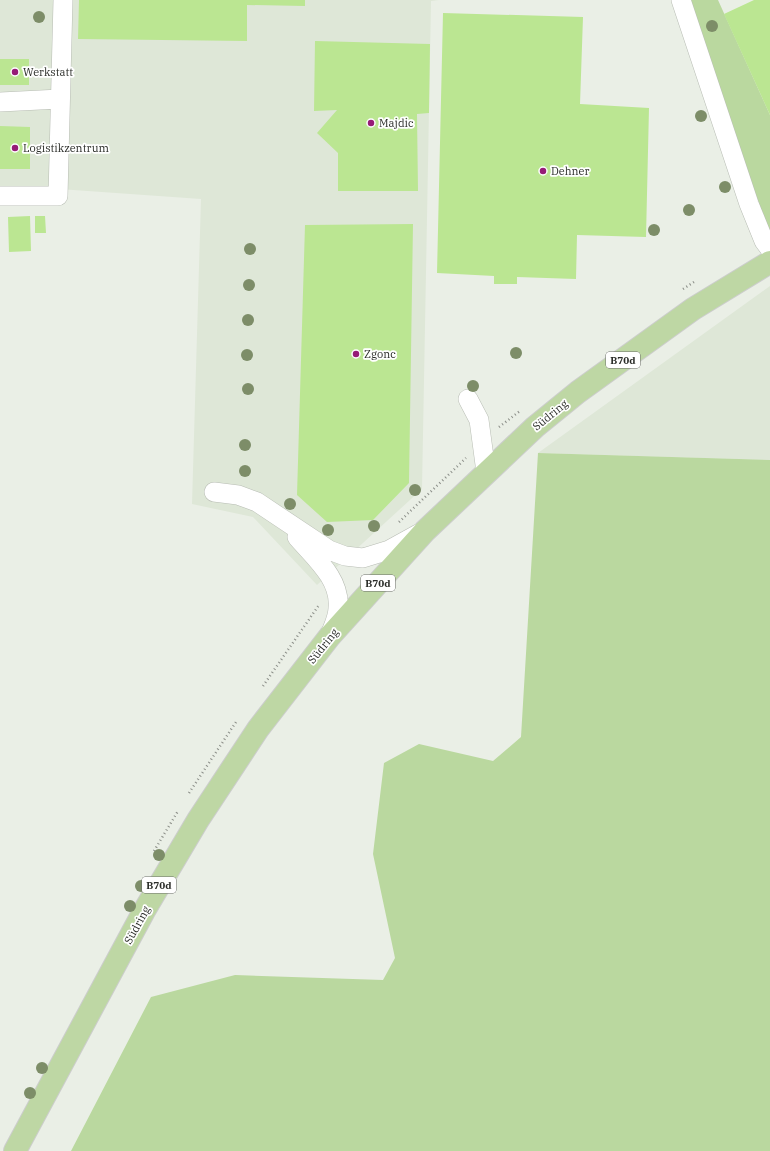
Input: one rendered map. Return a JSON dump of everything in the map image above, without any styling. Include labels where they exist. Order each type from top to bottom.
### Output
[{"type":"main road","name":"Südring","points":[[15,1151],[144,910],[198,820],[258,729],[330,636],[425,531],[535,427],[578,392],[693,308],[770,262]]},
{"type":"street","points":[[0,196],[58,196],[63,0]]},
{"type":"street","points":[[681,0],[749,204],[764,240],[770,249]]},
{"type":"street","points":[[0,102],[60,99]]},
{"type":"street","points":[[468,399],[479,420],[486,472]]},
{"type":"street","points":[[214,492],[238,494],[251,500],[329,550],[346,556],[363,558],[389,550],[425,531]]},
{"type":"street","points":[[283,521],[329,574],[336,587],[338,608],[330,636]]},
{"type":"shaded area","points":[[0,0],[439,0],[431,1],[422,489],[317,585],[253,517],[192,504],[201,199],[45,188],[0,188]]},
{"type":"shaded area","points":[[770,286],[770,460],[538,453]]},
{"type":"green space","points":[[688,0],[718,0],[770,115],[770,229],[768,230]]},
{"type":"green space","points":[[538,453],[770,460],[770,1151],[71,1151],[151,997],[235,975],[383,980],[395,958],[373,854],[384,763],[419,744],[493,761],[521,737]]},
{"type":"building","points":[[79,0],[305,0],[305,6],[247,5],[247,41],[78,39]]},
{"type":"building","points":[[754,0],[770,0],[770,115],[724,14]]},
{"type":"building","name":"Dehner","points":[[443,13],[583,17],[580,104],[649,108],[646,237],[577,235],[576,279],[517,277],[517,284],[494,284],[494,276],[437,273]]},
{"type":"building","name":"Majdic","points":[[315,41],[430,44],[429,113],[417,114],[418,191],[338,191],[338,153],[317,133],[337,110],[314,111]]},
{"type":"building","name":"Werkstatt","points":[[0,59],[29,59],[29,85],[0,85]]},
{"type":"building","name":"Logistikzentrum","points":[[0,126],[30,127],[30,169],[0,169]]},
{"type":"building","points":[[30,216],[31,251],[9,252],[8,217]]},
{"type":"building","points":[[35,216],[45,216],[46,233],[35,233]]},
{"type":"building","name":"Zgonc","points":[[413,224],[409,483],[373,520],[327,522],[297,495],[305,225]]},
{"type":"place","name":"Werkstatt","points":[[15,72]]},
{"type":"place","name":"Majdic","points":[[371,123]]},
{"type":"place","name":"Logistikzentrum","points":[[15,148]]},
{"type":"place","name":"Dehner","points":[[543,171]]},
{"type":"place","name":"Zgonc","points":[[356,354]]}]
